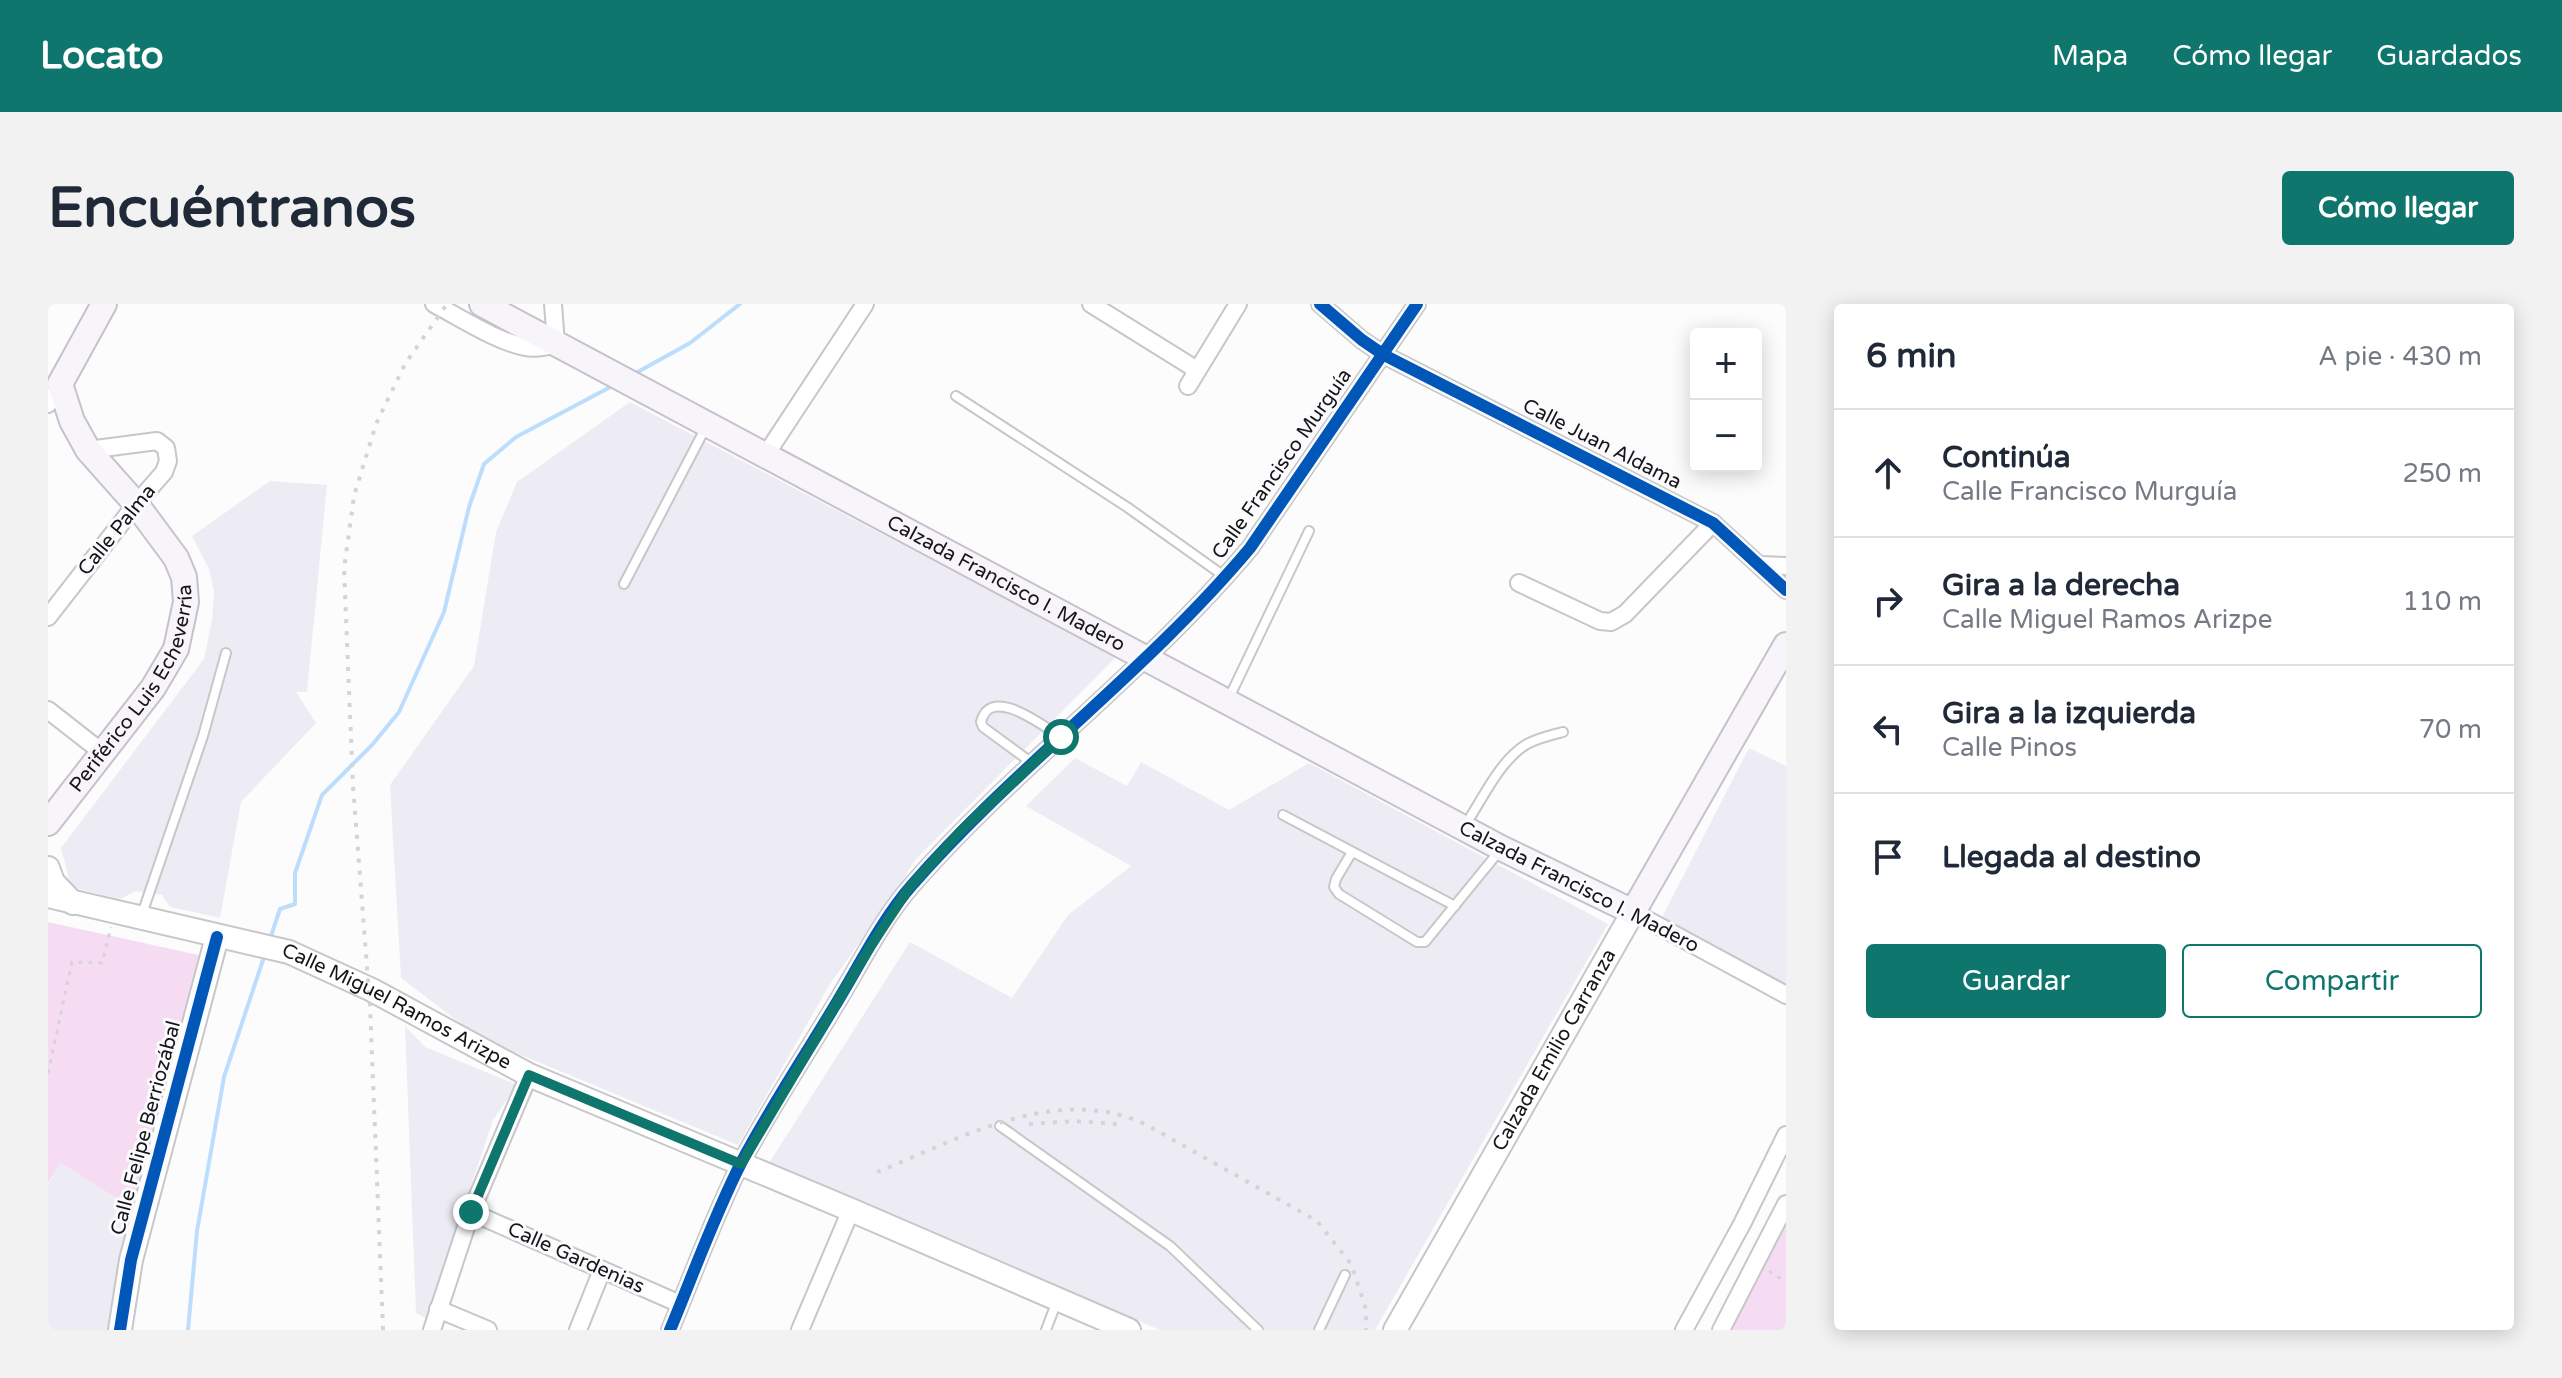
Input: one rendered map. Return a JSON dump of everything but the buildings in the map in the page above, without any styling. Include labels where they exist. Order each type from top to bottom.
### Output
[{"type":"main road","name":"Periférico Luis Echeverría","points":[[48,823],[153,688],[176,649],[186,602],[184,577],[176,558],[136,504],[88,450],[54,394],[104,304]]},
{"type":"main road","name":"Calzada Francisco I. Madero","points":[[482,304],[1463,828],[1633,912]]},
{"type":"main road","name":"Calzada Emilio Carranza","points":[[1395,1330],[1786,645]]},
{"type":"main road","points":[[48,868],[58,901]]},
{"type":"main road","name":"Calle Miguel Ramos Arizpe","points":[[58,901],[289,952],[372,990],[529,1075],[1129,1330]]},
{"type":"main road","name":"Calle Felipe Berriozábal","points":[[120,1330],[131,1260],[217,937]]},
{"type":"street","points":[[434,304],[526,347],[556,344],[553,304]]},
{"type":"street","points":[[765,456],[865,304]]},
{"type":"street","points":[[1091,304],[1197,370]]},
{"type":"street","points":[[1188,386],[1238,304]]},
{"type":"street","name":"Calle Juan Aldama","points":[[1320,304],[1384,355],[1713,523],[1786,590]]},
{"type":"street","name":"Calle Francisco Murguía","points":[[670,1330],[741,1164],[870,947],[909,888],[960,832],[1188,619],[1225,577],[1250,548],[1417,304]]},
{"type":"street","name":"Calle Palma","points":[[48,617],[164,472],[168,461],[166,448],[157,441],[88,450]]},
{"type":"street","points":[[1519,583],[1600,621],[1611,622],[1625,614],[1713,523]]},
{"type":"street","points":[[1761,565],[1786,566]]},
{"type":"street","points":[[48,710],[103,753]]},
{"type":"street","name":"Calzada Francisco I. Madero","points":[[1633,912],[1786,995]]},
{"type":"street","points":[[432,1330],[471,1212],[529,1075]]},
{"type":"street","points":[[1684,1330],[1786,1135]]},
{"type":"street","points":[[1721,1330],[1786,1204]]},
{"type":"street","points":[[800,1330],[851,1210]]},
{"type":"street","name":"Calle Gardenias","points":[[471,1212],[680,1304]]},
{"type":"street","points":[[578,1330],[602,1270]]},
{"type":"street","points":[[438,1309],[488,1330]]},
{"type":"lane","points":[[956,396],[1127,507],[1225,577]]},
{"type":"lane","points":[[624,584],[707,424]]},
{"type":"lane","points":[[1227,703],[1309,531]]},
{"type":"lane","points":[[141,917],[203,736],[226,653]]},
{"type":"lane","points":[[1032,764],[983,727],[982,716],[986,710],[993,706],[1009,707],[1061,737]]},
{"type":"lane","points":[[1463,828],[1518,750],[1529,743],[1563,732]]},
{"type":"lane","points":[[1283,815],[1455,906]]},
{"type":"lane","points":[[1352,852],[1336,879],[1334,887],[1339,894],[1417,942],[1425,942],[1501,848]]},
{"type":"lane","points":[[1000,1126],[1170,1246],[1258,1330]]},
{"type":"lane","points":[[1319,1330],[1345,1275]]},
{"type":"lane","points":[[1046,1330],[1057,1299]]},
{"type":"path","points":[[48,1073],[72,962],[102,963],[114,912]]},
{"type":"path","points":[[1761,1265],[1786,1282]]},
{"type":"shaded area","points":[[630,402],[1116,657],[915,860],[830,984],[738,1145],[480,1038],[401,978],[390,785],[474,666],[496,532],[517,482]]},
{"type":"shaded area","points":[[270,481],[327,485],[307,692],[296,692],[316,723],[241,802],[220,918],[170,907],[162,895],[136,891],[120,899],[71,887],[61,848],[204,659],[214,591],[209,569],[192,536]]},
{"type":"shaded area","points":[[1749,748],[1786,766],[1786,987],[1658,925]]},
{"type":"shaded area","points":[[1075,758],[1127,786],[1141,762],[1229,810],[1309,763],[1608,924],[1375,1330],[1160,1330],[769,1163],[910,942],[1012,998],[1068,915],[1131,866],[1026,806]]},
{"type":"shaded area","points":[[48,922],[203,956],[133,1209],[61,1163],[48,1183]]},
{"type":"shaded area","points":[[405,1026],[425,1047],[517,1085],[493,1120],[427,1319],[416,1313]]},
{"type":"shaded area","points":[[61,1163],[133,1209],[110,1310],[109,1330],[48,1330],[48,1184]]},
{"type":"shaded area","points":[[1786,1206],[1786,1330],[1722,1330]]},
{"type":"waterway","points":[[634,374],[690,343],[740,304]]},
{"type":"waterway","points":[[269,942],[280,909],[295,904],[295,873],[322,795],[372,745],[399,712],[444,612],[469,507],[484,464],[516,437],[616,384]]},
{"type":"waterway","points":[[188,1330],[197,1231],[224,1077],[265,954]]},
{"type":"railway","points":[[383,1330],[370,1006],[353,786],[344,569],[354,496],[376,424],[405,364],[447,304]]},
{"type":"railway","points":[[877,1172],[1008,1120],[1043,1112],[1077,1110],[1111,1113],[1145,1124],[1317,1221],[1351,1264],[1366,1309],[1366,1330]]},
{"type":"railway","points":[[1029,1124],[1075,1121],[1117,1124]]},
{"type":"cycle path","points":[[1320,304],[1384,355],[1713,523],[1786,590]]},
{"type":"cycle path","points":[[670,1330],[741,1163],[901,898],[952,841],[1168,636],[1250,548],[1417,304]]},
{"type":"cycle path","points":[[120,1330],[131,1260],[217,937]]},
{"type":"route","points":[[471,1212],[529,1075],[741,1164],[870,947],[909,888],[960,832],[1061,737]]}]
